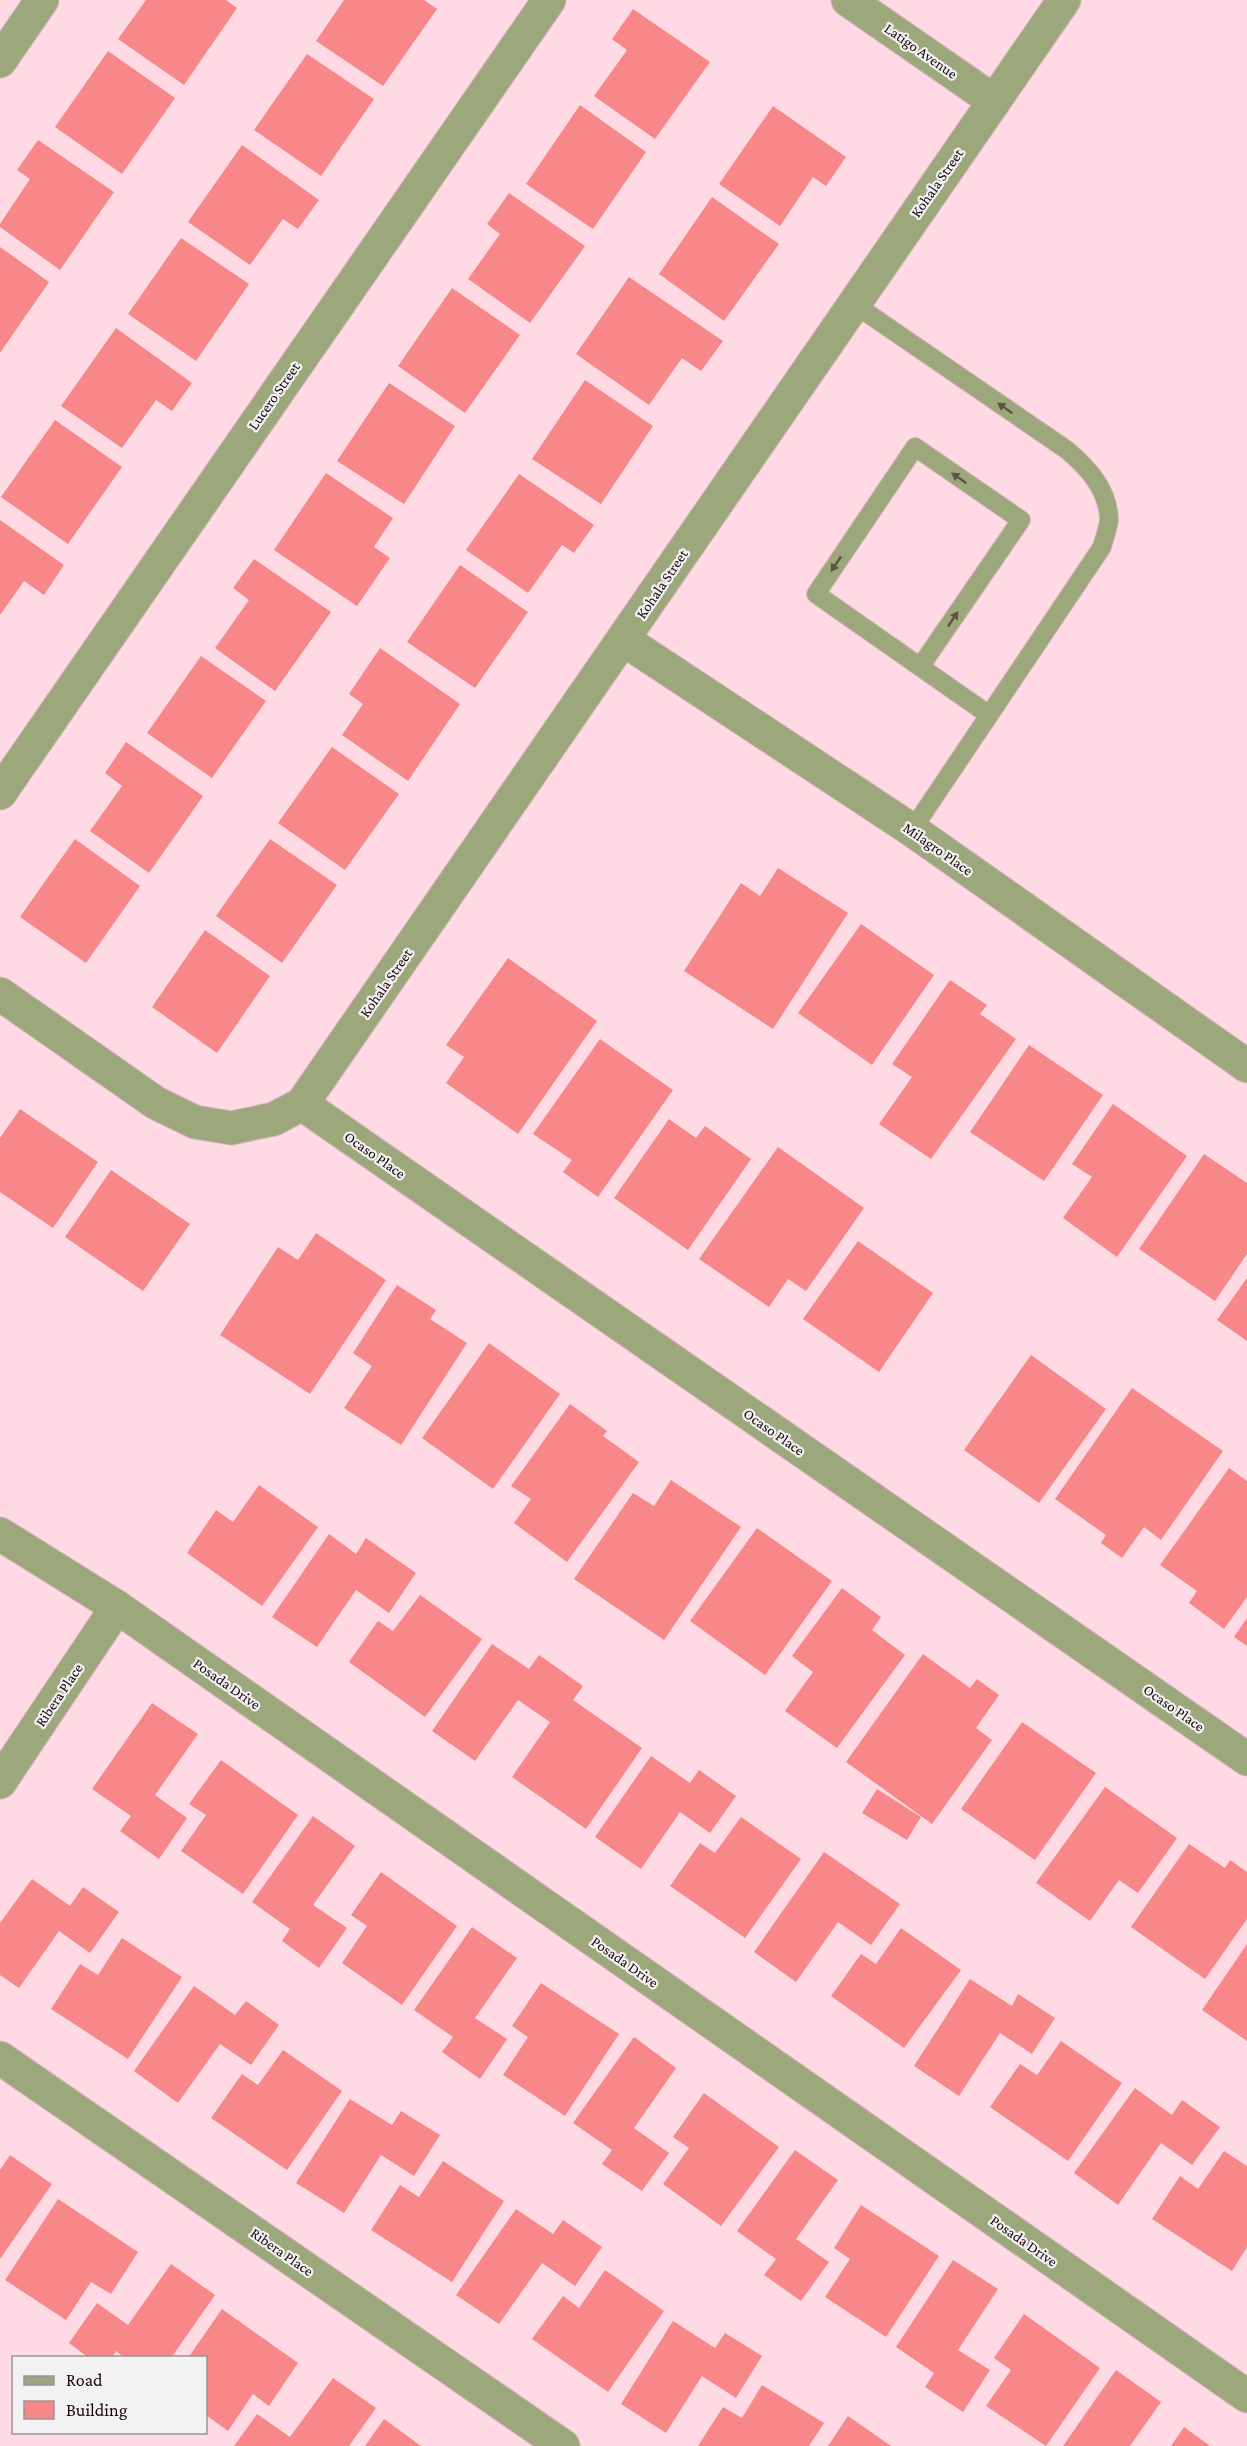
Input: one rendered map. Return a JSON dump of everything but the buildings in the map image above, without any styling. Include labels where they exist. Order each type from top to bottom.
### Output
[{"type":"street","points":[[0,61],[42,0]]},
{"type":"street","name":"Lucero Street","points":[[0,793],[549,0]]},
{"type":"street","name":"Latigo Avenue","points":[[848,0],[994,101]]},
{"type":"street","name":"Kohala Street","points":[[0,994],[156,1103],[195,1122],[231,1128],[274,1119],[302,1104],[1064,0]]},
{"type":"street","name":"Milagro Place","points":[[624,640],[912,830],[1247,1066]]},
{"type":"street","name":"Ocaso Place","points":[[302,1104],[1247,1759]]},
{"type":"street","name":"Posada Drive","points":[[0,1534],[117,1607],[1247,2396]]},
{"type":"street","name":"Ribera Place","points":[[0,1782],[117,1607]]},
{"type":"street","name":"Ribera Place","points":[[0,2058],[563,2446]]},
{"type":"lane","points":[[854,304],[1053,441],[1089,469],[1102,492],[1109,519],[1102,546],[912,830]]},
{"type":"lane","points":[[920,668],[1021,520],[915,447],[816,594],[920,668],[989,715]]}]
